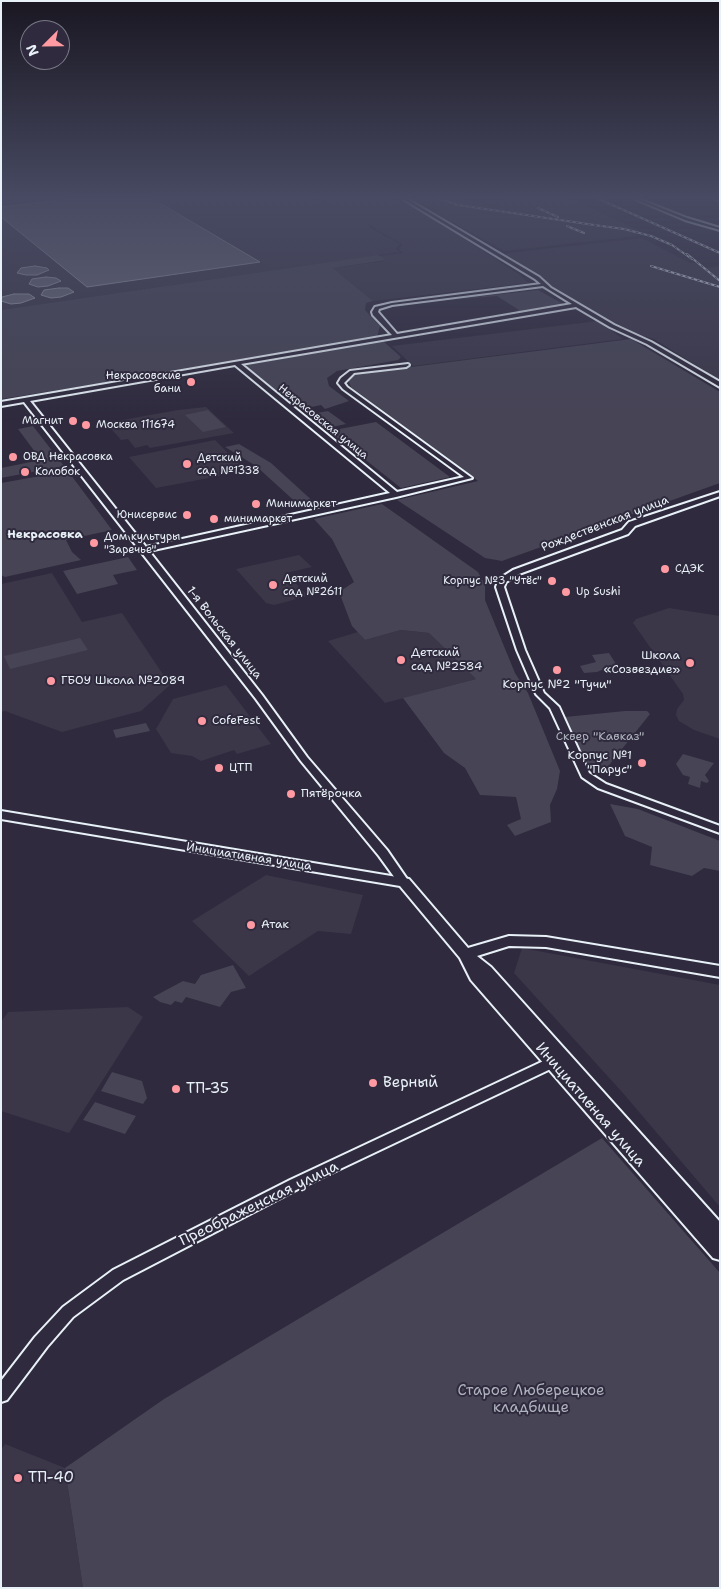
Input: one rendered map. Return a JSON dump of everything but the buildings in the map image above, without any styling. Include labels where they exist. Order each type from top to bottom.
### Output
[{"type":"main road","name":"Инициативная улица","points":[[1,815],[404,882],[465,954],[486,971],[720,1235]]},
{"type":"main road","points":[[465,954],[509,941],[546,942],[720,972]]},
{"type":"main road","name":"Инициативная улица","points":[[465,954],[476,976],[720,1252]]},
{"type":"street","points":[[529,273],[544,285],[612,326],[649,343],[720,386]]},
{"type":"street","points":[[397,337],[376,315],[376,309],[392,304],[544,285]]},
{"type":"street","points":[[1,404],[577,305]]},
{"type":"street","name":"Некрасовская улица","points":[[237,364],[396,494]]},
{"type":"street","points":[[144,550],[468,478],[345,388],[341,383],[352,372],[406,365]]},
{"type":"street","name":"1-я Вольская улица","points":[[26,400],[259,697],[304,759],[383,852],[404,882]]},
{"type":"street","name":"Рождественская улица","points":[[720,494],[632,524],[625,532],[516,572],[502,581],[500,592],[521,650],[540,694],[554,707],[585,775],[602,786],[720,830]]},
{"type":"street","name":"Преображенская улица","points":[[1,1394],[41,1342],[68,1312],[118,1275],[295,1184],[552,1062]]},
{"type":"shaded area","points":[[1,273],[254,273],[1,310]]},
{"type":"shaded area","points":[[339,273],[517,273],[528,283],[373,301]]},
{"type":"shaded area","points":[[528,273],[720,273],[720,380],[654,339],[620,329]]},
{"type":"shaded area","points":[[598,321],[623,339],[413,366],[392,346]]},
{"type":"shaded area","points":[[206,407],[234,433],[150,448],[147,445],[135,448],[128,439],[121,440],[106,423],[178,410]]},
{"type":"shaded area","name":"Детский сад №1338","points":[[215,440],[246,471],[156,488],[129,457]]},
{"type":"shaded area","name":"Детский сад №2611","points":[[299,555],[312,567],[286,573],[308,596],[274,605],[266,603],[236,569]]},
{"type":"shaded area","points":[[52,573],[82,622],[122,613],[170,685],[141,711],[62,732],[5,711],[1,712],[1,584]]},
{"type":"shaded area","name":"Школа «Созвездие»","points":[[669,608],[720,616],[720,739],[694,730],[679,721],[676,715],[677,709],[684,700],[683,694],[633,623],[636,619]]},
{"type":"shaded area","name":"Детский сад №2584","points":[[401,630],[429,633],[476,679],[385,703],[328,641],[358,632],[365,640]]},
{"type":"shaded area","points":[[226,685],[271,744],[237,754],[234,750],[201,761],[192,756],[171,753],[156,729],[173,699]]},
{"type":"shaded area","points":[[266,875],[363,895],[351,934],[318,931],[249,976],[192,921]]},
{"type":"shaded area","points":[[522,948],[720,985],[720,1207],[622,1092],[514,973]]},
{"type":"shaded area","points":[[128,1007],[143,1017],[69,1133],[1,1111],[1,1022],[8,1012]]},
{"type":"shaded area","points":[[5,1444],[65,1468],[83,1588],[1,1588],[1,1450]]},
{"type":"green space","points":[[254,273],[339,273],[373,301],[366,303],[365,310],[380,326],[377,337],[240,359],[212,366],[1,399],[1,310]]},
{"type":"green space","points":[[538,290],[565,305],[520,313],[516,311],[519,310],[497,296],[458,299]]},
{"type":"green space","points":[[631,339],[720,392],[720,483],[502,561],[485,558],[397,500],[478,481],[351,387],[348,379],[356,374]]},
{"type":"green space","points":[[383,341],[401,357],[398,360],[337,371],[327,378],[329,386],[349,401],[325,409],[321,405],[298,410],[245,368],[247,365]]},
{"type":"green space","points":[[208,410],[226,427],[203,432],[185,415]]},
{"type":"green space","points":[[328,411],[346,424],[323,429],[306,415]]},
{"type":"green space","points":[[376,422],[450,477],[401,488],[329,431]]},
{"type":"green space","points":[[33,426],[64,466],[1,478],[1,468],[41,460],[18,429]]},
{"type":"green space","points":[[239,444],[271,463],[316,504],[301,507],[256,466],[225,447]]},
{"type":"green space","points":[[68,471],[112,530],[66,540],[72,552],[81,560],[5,577],[1,575],[1,483]]},
{"type":"green space","points":[[382,504],[478,572],[485,585],[485,600],[515,673],[528,693],[560,771],[557,789],[550,805],[551,822],[515,836],[507,825],[521,819],[516,797],[480,795],[465,768],[444,753],[403,698],[476,679],[429,633],[401,630],[365,640],[352,626],[339,592],[354,582],[332,539],[314,519]]},
{"type":"green space","points":[[128,557],[137,570],[113,575],[118,584],[77,594],[63,571]]},
{"type":"green space","points":[[80,638],[88,650],[10,669],[4,656]]},
{"type":"green space","points":[[609,653],[616,664],[597,672],[584,673],[580,666],[596,662],[592,655]]},
{"type":"green space","name":"Сквер \"Кавказ\"","points":[[625,711],[647,711],[650,714],[602,774],[588,768],[565,717]]},
{"type":"green space","points":[[146,723],[150,731],[116,738],[113,730]]},
{"type":"green space","points":[[683,754],[714,763],[705,775],[709,781],[707,783],[701,781],[700,788],[688,784],[690,777],[683,775],[676,764]]},
{"type":"green space","points":[[610,804],[638,809],[720,841],[720,871],[704,868],[692,876],[650,865],[652,847],[625,836]]},
{"type":"green space","points":[[233,965],[246,988],[231,992],[220,1007],[186,997],[182,1003],[175,1001],[171,1005],[160,1002],[153,997],[183,981],[195,984],[201,975]]},
{"type":"green space","points":[[112,1072],[142,1081],[147,1098],[143,1104],[101,1091]]},
{"type":"green space","points":[[95,1102],[136,1116],[125,1134],[83,1120]]},
{"type":"green space","name":"Старое Люберецкое кладбище","points":[[602,1138],[720,1273],[720,1588],[83,1588],[65,1468],[164,1399]]},
{"type":"water","points":[[18,273],[41,273],[37,275]]},
{"type":"water","points":[[70,273],[183,273],[87,287]]},
{"type":"water","points":[[56,278],[61,281],[48,286],[38,287],[29,284],[32,279]]},
{"type":"water","points":[[68,288],[74,292],[61,297],[51,298],[41,295],[44,290]]},
{"type":"water","points":[[14,294],[29,294],[35,298],[11,304],[1,301],[2,297]]},
{"type":"railway","points":[[675,273],[720,287]]},
{"type":"railway","points":[[710,273],[720,281]]},
{"type":"place","name":"Некрасовские бани","points":[[191,382]]},
{"type":"place","name":"Магнит","points":[[73,421]]},
{"type":"place","name":"Москва 111674","points":[[86,425]]},
{"type":"place","name":"ОВД Некрасовка","points":[[13,457]]},
{"type":"place","name":"Детский сад №1338","points":[[187,464]]},
{"type":"place","name":"Колобок","points":[[25,472]]},
{"type":"place","name":"Минимаркет","points":[[256,504]]},
{"type":"place","name":"Юнисервис","points":[[187,515]]},
{"type":"place","name":"минимаркет","points":[[214,519]]},
{"type":"place","name":"Дом культуры \"Заречье\"","points":[[94,543]]},
{"type":"place","name":"СДЭК","points":[[665,569]]},
{"type":"place","name":"Корпус №3 \"Утёс\"","points":[[552,581]]},
{"type":"place","name":"Детский сад №2611","points":[[273,585]]},
{"type":"place","name":"Up Sushi","points":[[566,592]]},
{"type":"place","name":"Детский сад №2584","points":[[401,660]]},
{"type":"place","name":"Школа «Созвездие»","points":[[690,663]]},
{"type":"place","name":"Корпус №2 \"Тучи\"","points":[[557,670]]},
{"type":"place","name":"ГБОУ Школа №2089","points":[[51,681]]},
{"type":"place","name":"CofeFest","points":[[202,721]]},
{"type":"place","name":"Корпус №1 \"Парус\"","points":[[642,763]]},
{"type":"place","name":"ЦТП","points":[[219,768]]},
{"type":"place","name":"Пятёрочка","points":[[291,794]]},
{"type":"place","name":"Атак","points":[[251,925]]},
{"type":"place","name":"Верный","points":[[373,1083]]},
{"type":"place","name":"ТП-35","points":[[176,1089]]},
{"type":"place","name":"ТП-40","points":[[18,1478]]},
{"type":"district","name":"Некрасовка","points":[[45,535]]}]
